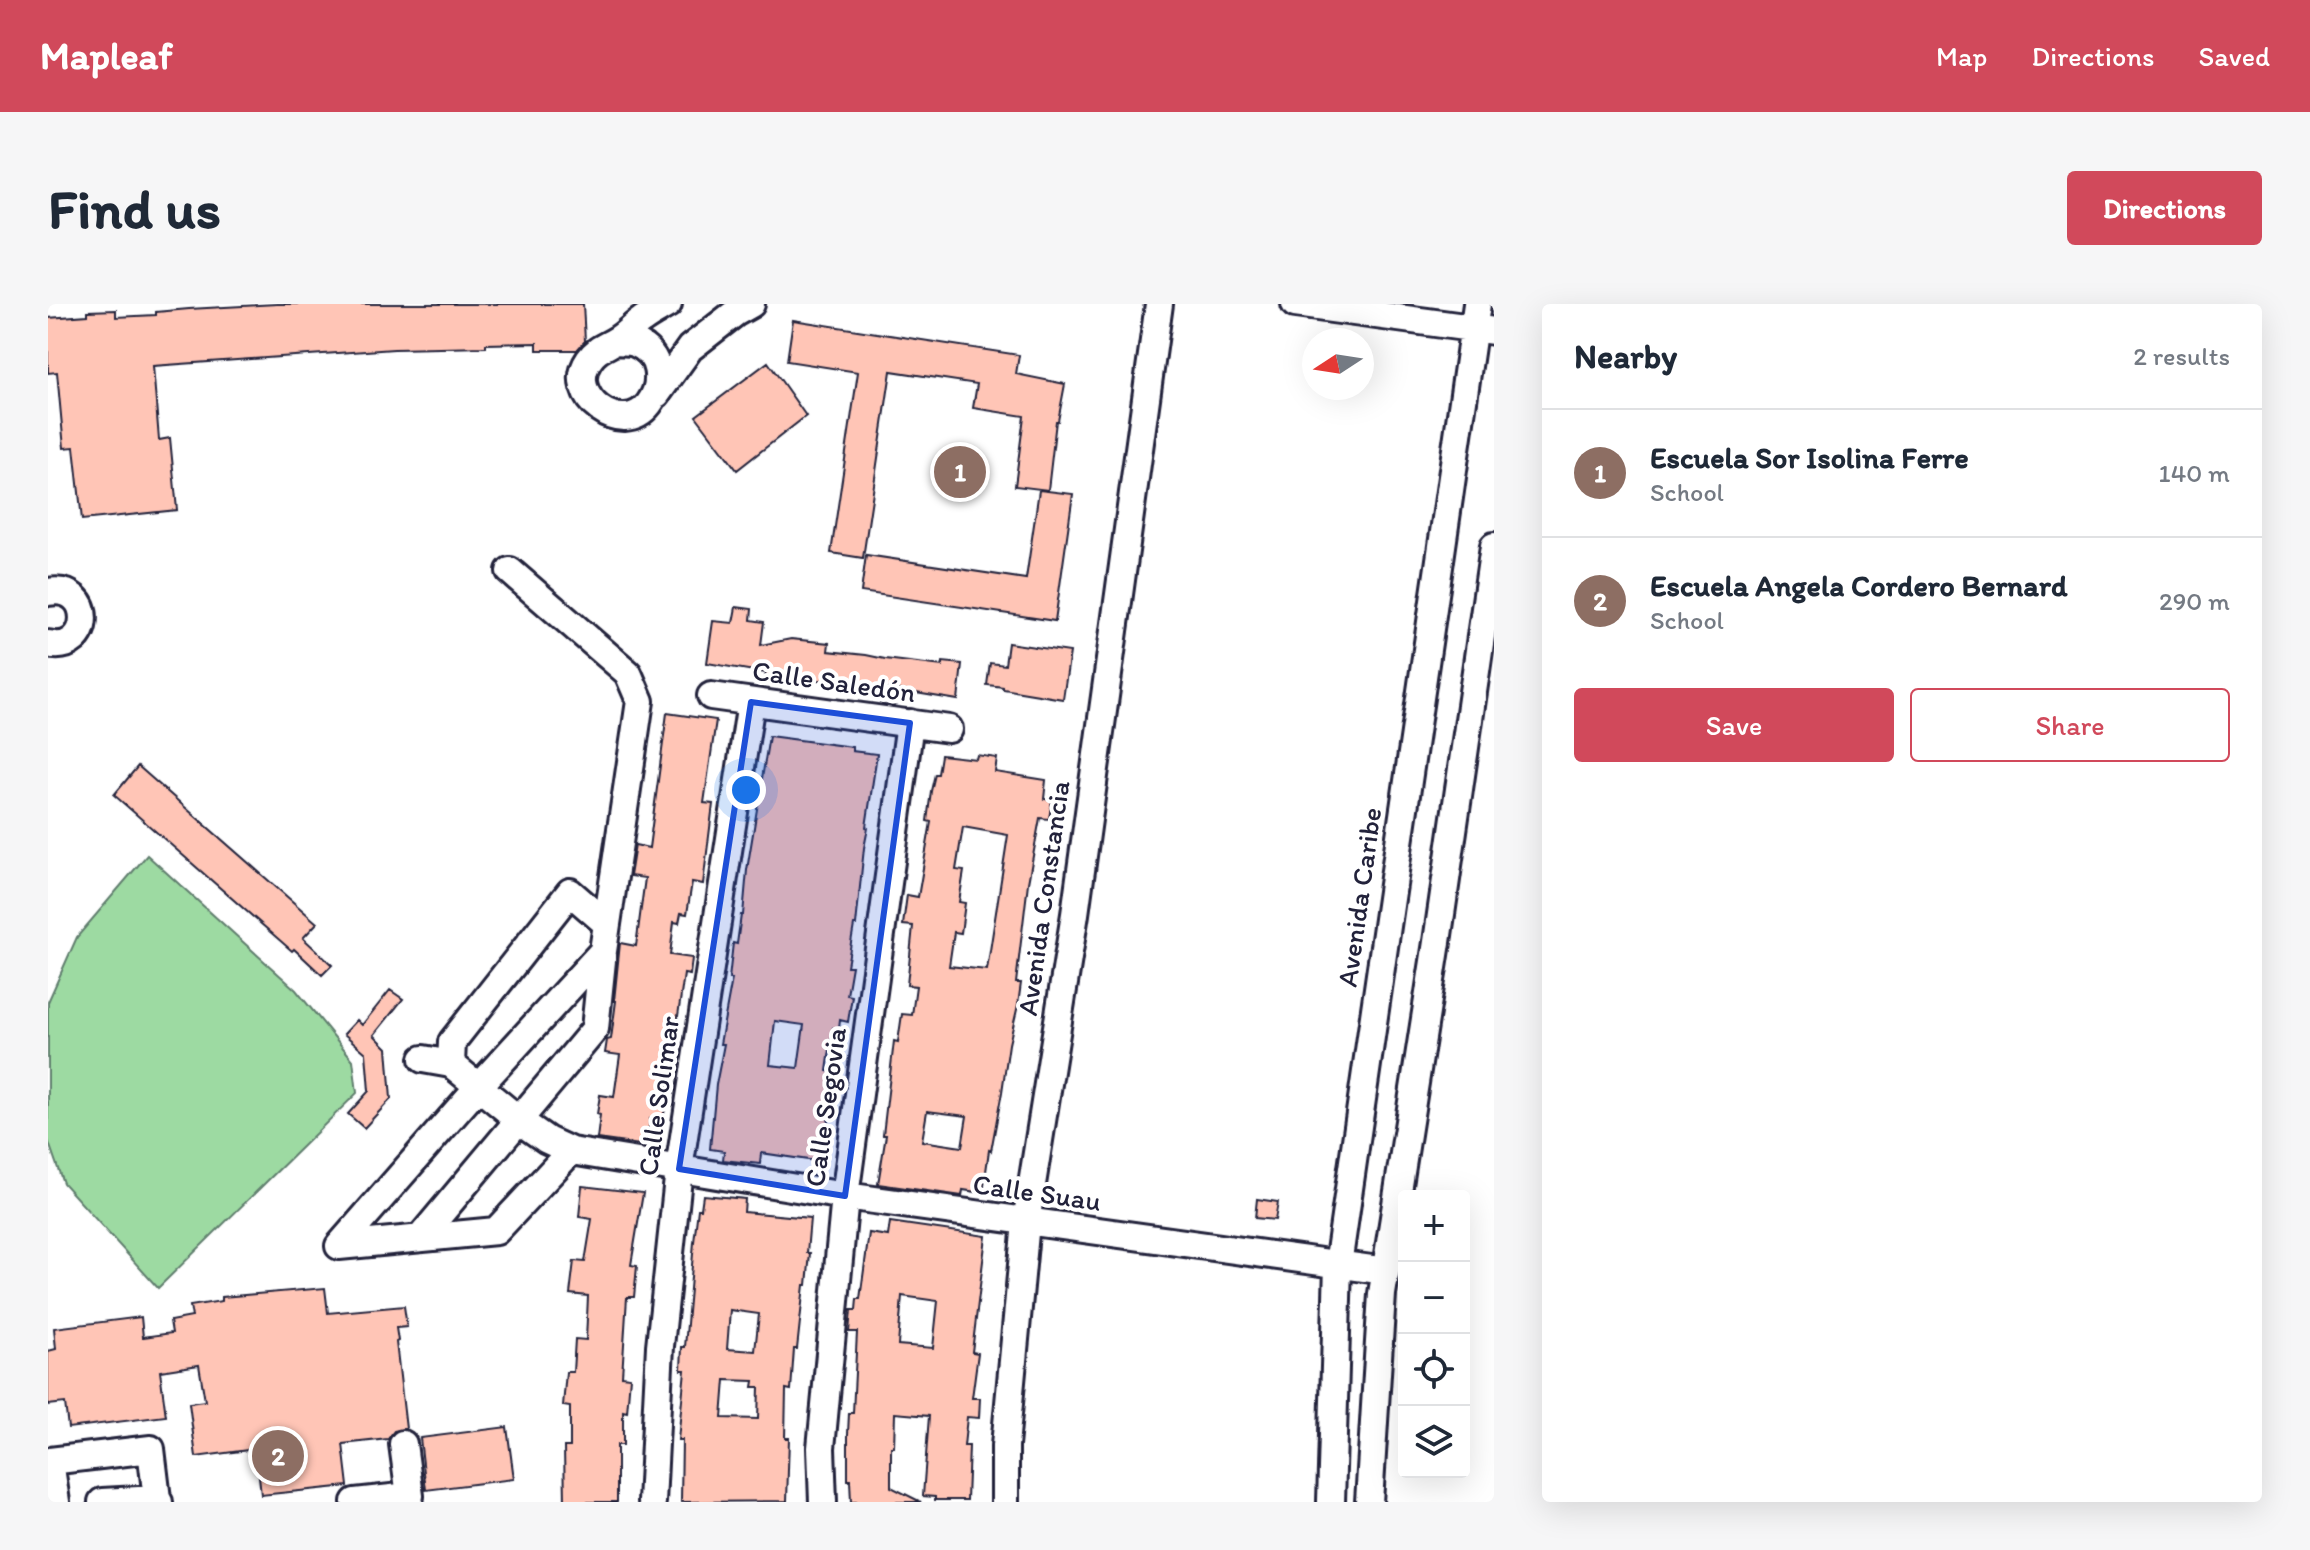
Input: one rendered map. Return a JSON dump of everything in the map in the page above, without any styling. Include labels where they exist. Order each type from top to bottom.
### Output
[{"type":"street","points":[[668,304],[616,341],[598,348],[586,364],[583,384],[590,403],[606,415],[626,418],[645,410],[690,348],[751,304]]},
{"type":"street","name":"Avenida Constancia","points":[[1005,1502],[1005,1446],[1026,1222],[1075,914],[1159,304]]},
{"type":"street","points":[[1295,304],[1481,321]]},
{"type":"street","name":"Avenida Caribe","points":[[1331,1502],[1338,1265],[1481,321]]},
{"type":"street","points":[[616,341],[636,344],[652,356],[659,374],[657,394]]},
{"type":"street","points":[[1369,1502],[1382,1294],[1494,546]]},
{"type":"street","points":[[420,1238],[595,1029],[603,951],[640,701],[628,673],[510,571]]},
{"type":"street","points":[[48,592],[68,593],[76,599],[81,606],[83,625],[79,634],[64,645],[48,644]]},
{"type":"street","name":"Calle Saledón","points":[[711,696],[949,729]]},
{"type":"street","name":"Calle Solimar","points":[[652,1502],[660,1346],[679,1169],[751,702]]},
{"type":"street","name":"Calle Segovia","points":[[823,1502],[821,1448],[845,1196],[910,723]]},
{"type":"street","points":[[423,1059],[451,1064],[452,1042],[570,892],[607,924]]},
{"type":"street","points":[[571,1151],[496,1231],[339,1246],[603,951]]},
{"type":"street","name":"Calle Suau","points":[[451,1064],[519,1120],[547,1140],[571,1151],[845,1196],[1386,1271]]},
{"type":"street","points":[[355,1502],[410,1496],[403,1444]]},
{"type":"street","points":[[56,1502],[50,1461],[151,1449],[158,1500],[102,1502]]},
{"type":"highlighted area","points":[[751,702],[910,723],[845,1196],[679,1169]]},
{"type":"green space","points":[[147,855],[296,990],[353,1060],[357,1093],[158,1288],[63,1183],[48,1140],[48,1002],[77,937]]},
{"type":"building","points":[[277,304],[583,304],[585,341],[577,350],[537,350],[537,343],[486,344],[486,347],[394,349],[153,366],[159,440],[170,438],[177,510],[82,520],[74,447],[64,448],[57,372],[48,373],[48,318],[88,315],[88,311],[116,310],[116,317]]},
{"type":"building","points":[[793,320],[1019,355],[1016,374],[1065,384],[1056,421],[1048,490],[1015,486],[1024,416],[973,408],[977,384],[891,371],[863,558],[831,553],[858,372],[787,361]]},
{"type":"building","points":[[768,362],[806,416],[737,470],[696,416]]},
{"type":"building","points":[[1039,490],[1073,494],[1055,621],[861,592],[866,555],[1026,579]]},
{"type":"building","points":[[736,607],[752,609],[751,620],[764,622],[761,645],[791,639],[829,643],[828,651],[942,666],[943,662],[962,664],[958,700],[795,677],[794,683],[765,679],[766,673],[707,663],[713,621],[733,623]]},
{"type":"building","points":[[1008,643],[1070,652],[1063,699],[987,685],[990,663],[1005,665]]},
{"type":"building","points":[[667,713],[716,720],[704,803],[713,804],[703,884],[692,882],[687,914],[681,913],[679,923],[674,922],[670,955],[692,958],[690,975],[684,974],[663,1121],[650,1119],[647,1146],[597,1139],[600,1115],[597,1114],[600,1095],[614,1097],[620,1055],[605,1053],[607,1040],[611,1039],[620,943],[636,946],[645,878],[630,876],[635,845],[649,848]]},
{"type":"building","points":[[769,736],[852,747],[852,751],[877,754],[856,925],[847,966],[852,966],[847,995],[852,996],[848,1022],[840,1020],[839,1029],[833,1028],[827,1071],[831,1072],[828,1102],[831,1102],[822,1162],[761,1153],[760,1164],[723,1160],[724,1151],[710,1149],[716,1085],[724,1044],[720,1044],[732,979],[729,979],[733,943],[737,944],[743,915],[747,870]],"holes":[[[775,1021],[804,1025],[798,1068],[770,1065]]]},
{"type":"building","points":[[941,755],[997,758],[995,772],[1046,780],[1044,799],[1052,800],[1049,819],[1040,818],[1028,883],[1016,983],[1021,983],[1018,1005],[983,1193],[963,1190],[962,1196],[878,1184],[886,1135],[883,1135],[894,1041],[898,1042],[902,1014],[912,1015],[916,986],[907,985],[913,926],[903,925],[907,895],[918,897],[931,822],[927,821],[931,791],[935,774],[938,774]],"holes":[[[963,827],[1008,835],[987,970],[949,966],[954,932],[961,933],[965,903],[959,902],[964,871],[956,870]],[[927,1111],[967,1116],[962,1147],[922,1141]]]},
{"type":"building","points":[[138,766],[317,923],[303,938],[332,965],[322,975],[114,795]]},
{"type":"building","points":[[390,990],[403,999],[374,1035],[387,1048],[391,1099],[364,1128],[348,1114],[369,1091],[366,1053],[344,1034],[357,1020],[362,1025]]},
{"type":"building","points":[[582,1186],[643,1193],[631,1265],[637,1266],[634,1297],[627,1297],[622,1376],[630,1377],[627,1412],[623,1411],[623,1445],[617,1445],[617,1502],[565,1502],[564,1447],[570,1447],[570,1407],[563,1406],[566,1372],[573,1372],[575,1339],[586,1340],[588,1296],[570,1294],[574,1261],[585,1262],[592,1219],[579,1217]]},
{"type":"building","points":[[703,1195],[745,1199],[744,1212],[810,1218],[807,1285],[804,1285],[797,1349],[794,1349],[791,1390],[786,1389],[785,1438],[789,1438],[787,1501],[681,1502],[682,1440],[678,1440],[685,1370],[681,1370],[682,1347],[685,1347],[698,1209],[701,1209]],"holes":[[[730,1310],[759,1314],[755,1351],[727,1349]],[[725,1380],[754,1381],[753,1387],[759,1387],[758,1419],[722,1418]]]},
{"type":"building","points":[[1257,1199],[1278,1202],[1275,1220],[1255,1218]]},
{"type":"building","points":[[890,1222],[986,1236],[972,1352],[978,1353],[972,1398],[980,1398],[979,1418],[967,1417],[964,1446],[969,1446],[967,1500],[935,1500],[935,1497],[923,1496],[929,1416],[895,1413],[891,1487],[921,1502],[851,1502],[848,1434],[849,1413],[853,1413],[857,1332],[849,1332],[851,1310],[856,1310],[857,1299],[860,1299],[869,1233],[888,1236]],"holes":[[[902,1296],[938,1301],[933,1348],[898,1345]]]},
{"type":"building","points":[[325,1288],[328,1313],[404,1306],[407,1327],[396,1328],[406,1429],[394,1431],[388,1439],[343,1444],[348,1486],[261,1495],[256,1449],[196,1457],[189,1403],[205,1401],[199,1365],[160,1371],[166,1416],[68,1428],[65,1403],[48,1405],[48,1351],[56,1349],[54,1328],[141,1317],[143,1337],[172,1333],[170,1321],[192,1317],[190,1306],[222,1301],[222,1297]]},
{"type":"building","points":[[507,1427],[514,1479],[426,1490],[420,1438]]},
{"type":"place","name":"Escuela Sor Isolina Ferre","points":[[960,472]]},
{"type":"place","name":"Escuela Angela Cordero Bernard","points":[[278,1456]]}]
